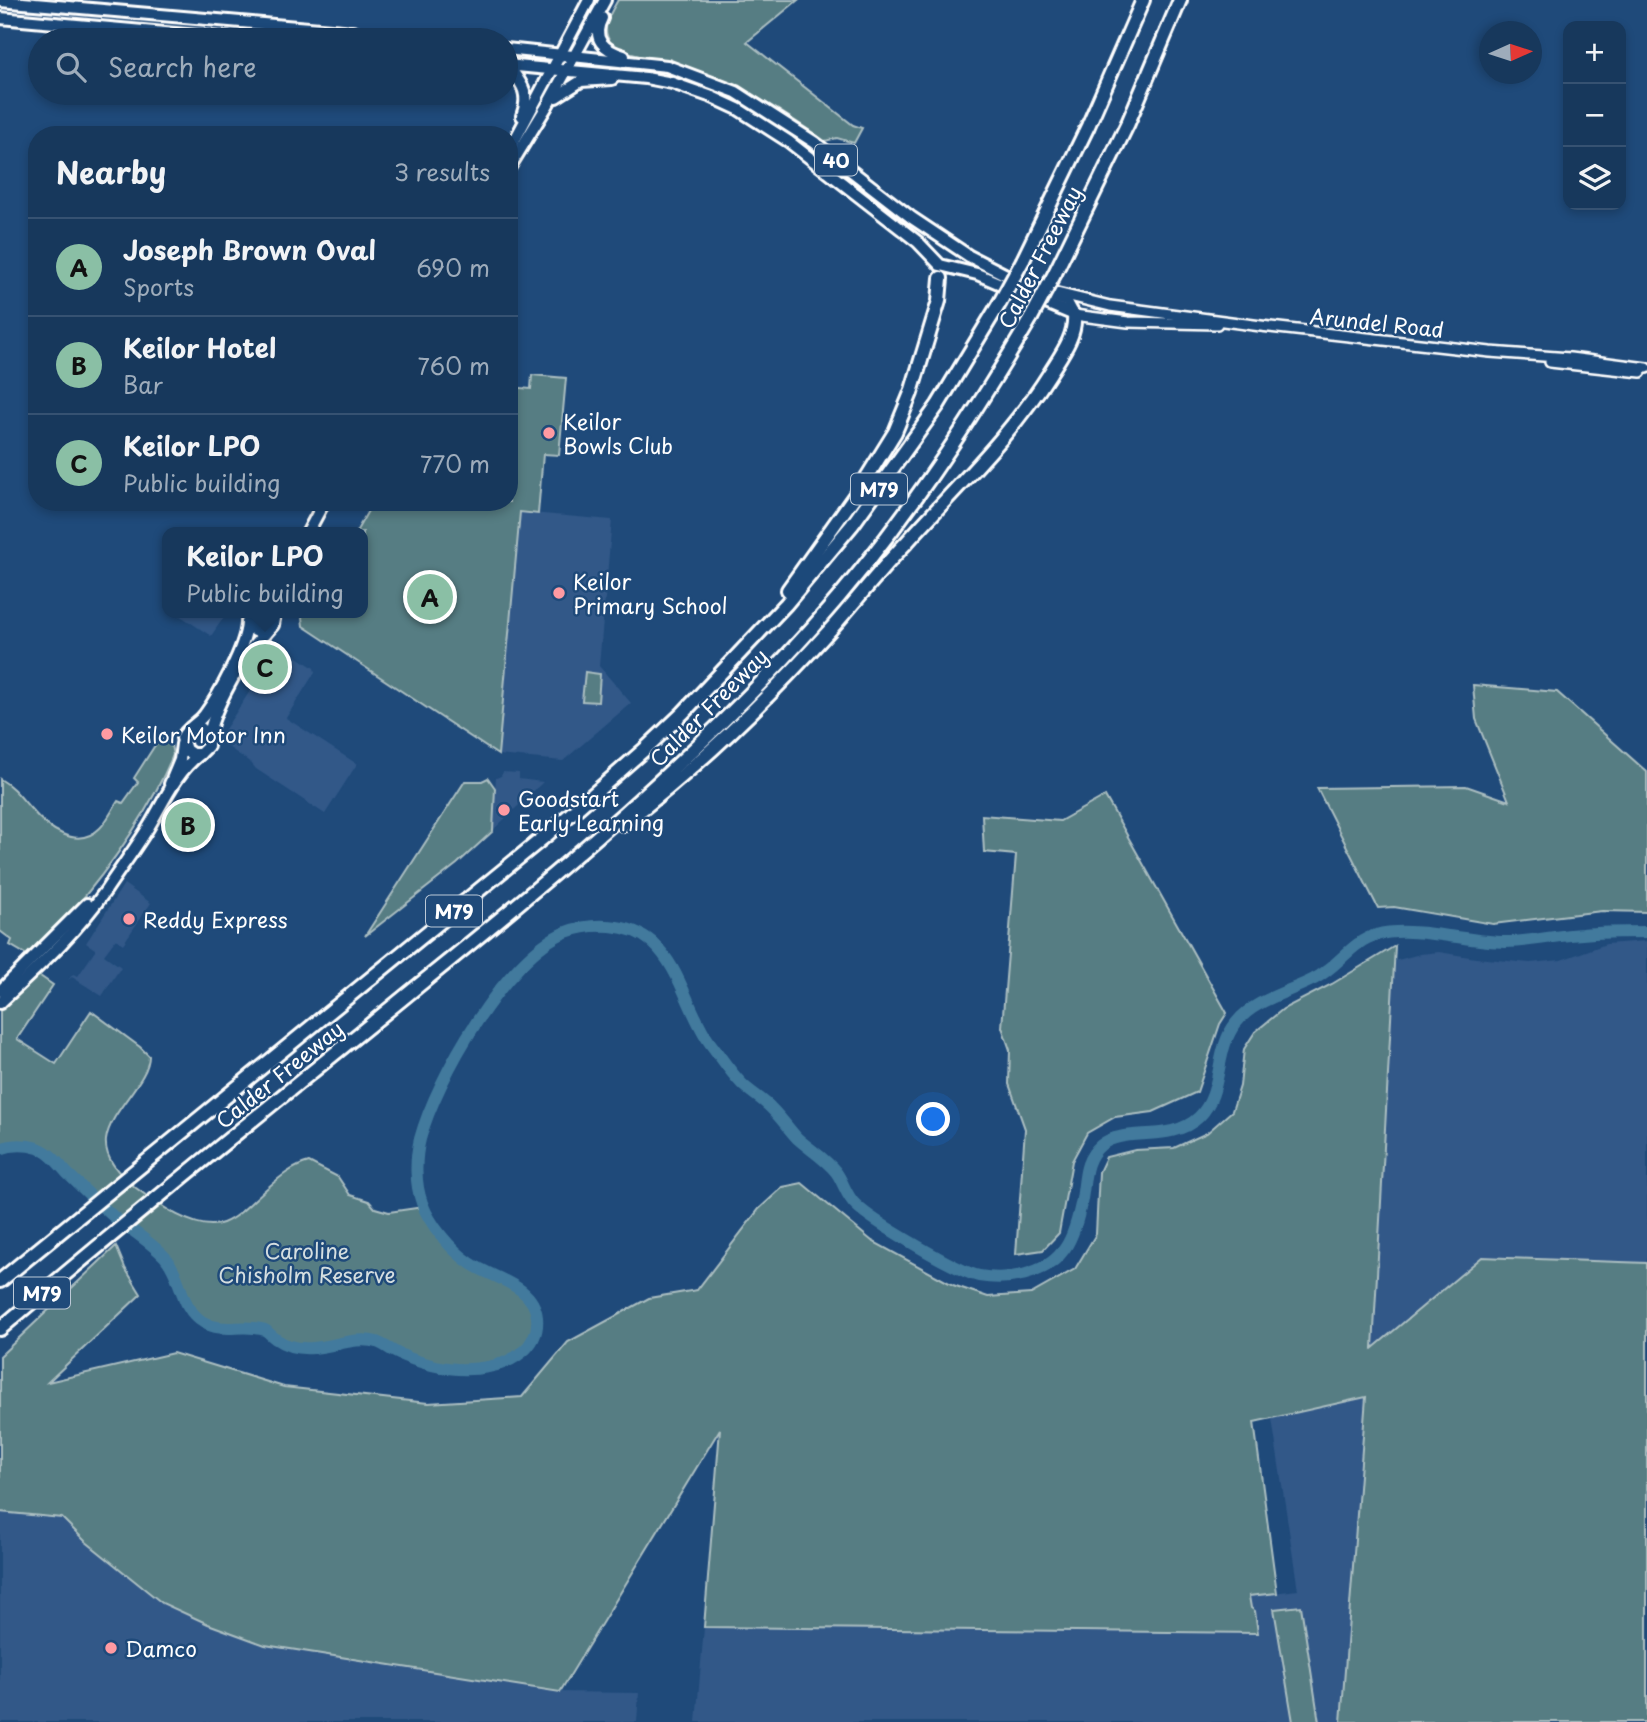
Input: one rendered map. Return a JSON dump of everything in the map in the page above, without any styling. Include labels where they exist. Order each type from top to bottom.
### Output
[{"type":"highway","name":"Calder Freeway","points":[[0,1281],[549,833],[645,749],[738,657],[807,580],[852,525],[938,405],[999,304],[1077,150],[1143,0]]},
{"type":"highway","name":"Calder Freeway","points":[[0,1329],[84,1257],[564,867],[702,743],[830,607],[890,533],[951,448],[1031,318],[1128,122],[1180,0]]},
{"type":"highway","points":[[738,657],[828,535],[895,432],[911,393],[939,301],[940,272]]},
{"type":"highway","points":[[564,867],[638,813],[701,761],[828,632],[895,554],[984,461],[1015,424],[1065,348],[1073,330],[1074,315]]},
{"type":"main road","points":[[518,134],[589,0]]},
{"type":"main road","points":[[518,153],[605,0]]},
{"type":"main road","points":[[611,0],[598,26],[597,35],[601,44],[612,52],[653,64]]},
{"type":"main road","points":[[0,1],[307,28]]},
{"type":"main road","points":[[162,28],[163,16]]},
{"type":"main road","points":[[0,18],[107,28]]},
{"type":"main road","name":"40","points":[[518,50],[667,66],[701,77],[756,103],[814,142],[912,218],[953,246]]},
{"type":"main road","name":"40","points":[[518,66],[646,78],[692,89],[738,108],[788,141],[918,242],[940,272]]},
{"type":"main road","points":[[518,78],[526,96],[518,127]]},
{"type":"main road","points":[[547,106],[563,91],[581,81],[646,78]]},
{"type":"main road","points":[[953,246],[1024,284],[1067,302],[1074,315],[977,274],[940,272],[944,253],[953,246]]},
{"type":"main road","points":[[311,527],[319,511]]},
{"type":"main road","points":[[248,618],[255,631],[265,634]]},
{"type":"main road","points":[[166,796],[180,760],[184,733],[205,716],[242,648],[248,618]]},
{"type":"main road","points":[[0,1003],[115,876],[186,767],[207,749],[215,712],[251,648],[273,625],[274,618]]},
{"type":"main road","points":[[191,728],[204,730],[209,738]]},
{"type":"main road","points":[[182,744],[189,752],[200,754]]},
{"type":"main road","points":[[0,992],[33,965]]},
{"type":"street","name":"Arundel Road","points":[[990,267],[1067,296],[1110,306],[1490,352],[1570,358],[1647,371]]},
{"type":"street","name":"Arundel Road","points":[[1074,315],[1128,323],[1261,326]]},
{"type":"shaded area","name":"Keilor Primary School","points":[[520,512],[612,520],[599,666],[631,703],[563,761],[498,755]]},
{"type":"shaded area","points":[[184,618],[223,618],[211,636]]},
{"type":"shaded area","points":[[280,645],[314,668],[315,672],[286,718],[357,764],[325,814],[256,769],[218,740]]},
{"type":"shaded area","name":"Goodstart Early Learning","points":[[503,772],[519,773],[519,779],[543,782],[491,832],[496,778]]},
{"type":"shaded area","points":[[124,884],[151,903],[123,944],[116,939],[104,955],[121,967],[102,996],[72,977],[68,980],[73,974],[78,976],[95,951],[86,943]]},
{"type":"shaded area","points":[[1647,941],[1647,1263],[1482,1257],[1373,1349],[1394,961],[1439,952],[1530,963],[1561,960],[1606,944]]},
{"type":"shaded area","points":[[1367,1397],[1341,1722],[696,1722],[704,1627],[1258,1633],[1255,1611],[1251,1609],[1248,1596],[1298,1590],[1272,1419]]},
{"type":"shaded area","points":[[0,1512],[62,1518],[85,1541],[162,1603],[208,1624],[266,1645],[558,1692],[639,1693],[637,1722],[0,1722]]},
{"type":"green space","points":[[618,0],[798,0],[747,42],[853,125],[862,128],[854,143],[837,138],[825,141],[774,107],[723,81],[683,66],[635,55],[618,48],[608,38],[606,27]]},
{"type":"green space","points":[[532,375],[566,378],[559,455],[543,454],[538,514],[520,512],[498,755],[303,626],[302,618],[368,618],[368,527],[359,527],[368,511],[518,511],[518,388],[531,389]]},
{"type":"green space","points":[[585,672],[600,674],[598,702],[582,701]]},
{"type":"green space","points":[[1473,685],[1557,692],[1647,772],[1647,912],[1602,911],[1493,924],[1394,907],[1378,908],[1317,788],[1466,786],[1509,801],[1476,719]]},
{"type":"green space","points":[[159,739],[170,740],[173,755],[140,820],[113,860],[84,898],[27,955],[10,945],[12,940],[0,931],[0,779],[54,829],[72,837],[91,835],[100,828],[118,801],[123,803],[138,782],[134,778]]},
{"type":"green space","points":[[488,778],[495,788],[493,831],[457,864],[365,936],[465,781],[482,781]]},
{"type":"green space","points":[[1105,796],[1227,1013],[1220,1024],[1197,1092],[1153,1112],[1115,1117],[1087,1133],[1072,1161],[1059,1233],[1043,1250],[1016,1254],[1025,1129],[1009,1084],[1010,1050],[1002,1027],[1016,855],[984,852],[982,815],[1060,821]]},
{"type":"green space","points":[[1395,946],[1373,1348],[1482,1257],[1647,1263],[1647,1722],[1341,1722],[1366,1397],[1254,1422],[1277,1593],[1249,1596],[1251,1608],[1255,1611],[1258,1633],[704,1627],[720,1429],[560,1692],[265,1645],[162,1603],[85,1541],[62,1518],[0,1512],[0,1356],[116,1246],[125,1268],[141,1294],[48,1382],[173,1353],[284,1387],[428,1403],[522,1397],[568,1342],[649,1298],[697,1290],[759,1209],[783,1187],[802,1183],[872,1241],[953,1285],[988,1297],[1031,1294],[1075,1269],[1096,1234],[1099,1172],[1106,1157],[1135,1150],[1174,1148],[1207,1133],[1232,1111],[1240,1086],[1244,1049],[1255,1032],[1283,1009],[1332,984]]},
{"type":"green space","name":"Caroline Chisholm Reserve","points":[[40,976],[53,985],[17,1039],[56,1064],[91,1011],[149,1056],[143,1075],[114,1118],[106,1140],[111,1161],[136,1188],[177,1215],[201,1224],[213,1225],[234,1217],[286,1173],[309,1162],[338,1177],[350,1195],[369,1201],[375,1208],[389,1212],[423,1207],[456,1251],[480,1269],[513,1285],[530,1300],[535,1310],[536,1322],[531,1342],[519,1356],[503,1364],[462,1369],[421,1362],[367,1340],[312,1348],[296,1347],[259,1328],[223,1328],[201,1321],[187,1307],[175,1273],[159,1251],[102,1206],[52,1157],[32,1146],[18,1145],[0,1149],[0,1011],[35,977]]},
{"type":"green space","points":[[1301,1606],[1319,1722],[1293,1722],[1274,1609]]},
{"type":"waterway","points":[[0,1149],[14,1145],[28,1146],[51,1155],[108,1212],[165,1257],[189,1308],[195,1316],[209,1325],[263,1329],[280,1342],[298,1348],[369,1340],[396,1353],[432,1365],[477,1369],[506,1362],[523,1352],[534,1337],[537,1317],[534,1306],[520,1290],[470,1263],[448,1244],[435,1228],[422,1203],[418,1188],[418,1147],[428,1114],[441,1085],[477,1022],[521,966],[543,945],[566,932],[587,927],[610,926],[633,931],[652,942],[670,964],[702,1031],[729,1069],[768,1105],[797,1138],[832,1167],[856,1205],[935,1256],[979,1276],[1001,1278],[1035,1271],[1054,1260],[1066,1247],[1078,1216],[1088,1165],[1101,1145],[1122,1136],[1175,1130],[1199,1117],[1212,1096],[1229,1034],[1243,1015],[1262,1002],[1322,974],[1367,938],[1391,932],[1406,932],[1505,942],[1590,933],[1647,932]]},
{"type":"place","name":"Keilor Bowls Club","points":[[549,433]]},
{"type":"place","name":"Keilor Primary School","points":[[559,593]]},
{"type":"place","name":"Joseph Brown Oval","points":[[430,597]]},
{"type":"place","name":"Keilor LPO","points":[[265,667]]},
{"type":"place","name":"Keilor Motor Inn","points":[[107,734]]},
{"type":"place","name":"Goodstart Early Learning","points":[[504,810]]},
{"type":"place","name":"Keilor Hotel","points":[[188,825]]},
{"type":"place","name":"Reddy Express","points":[[129,919]]},
{"type":"place","name":"Damco","points":[[111,1648]]}]
